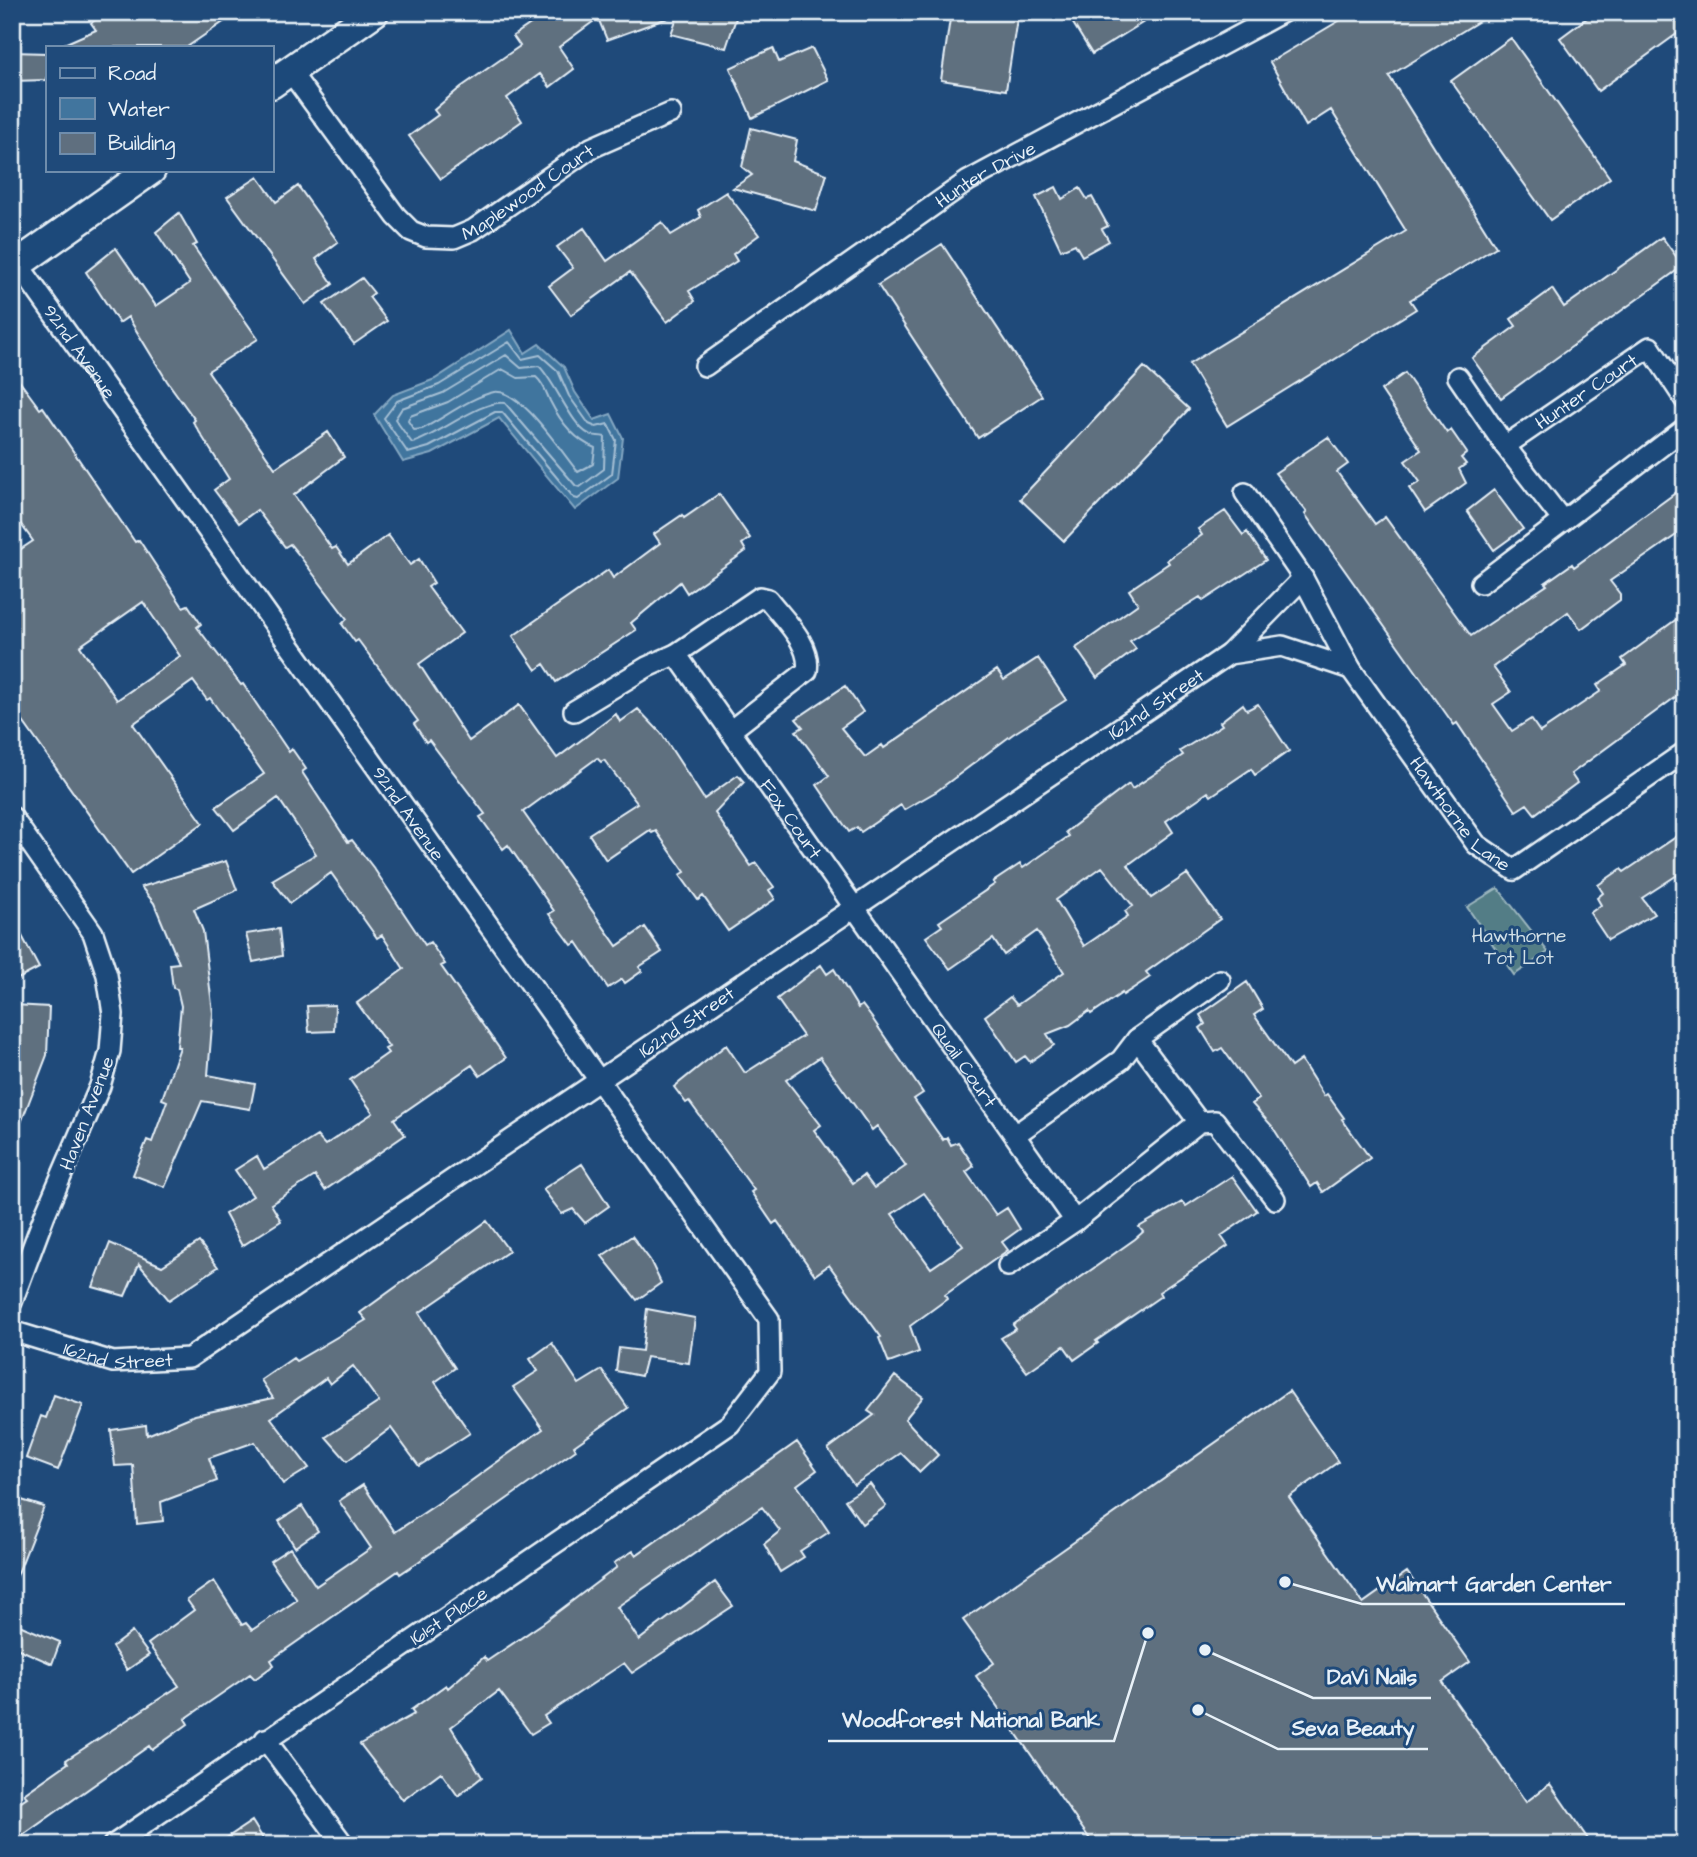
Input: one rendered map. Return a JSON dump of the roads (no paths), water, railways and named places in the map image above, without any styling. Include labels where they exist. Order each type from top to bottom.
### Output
[{"type":"street","points":[[280,78],[374,12]]},
{"type":"street","name":"Hunter Drive","points":[[705,366],[968,181],[1283,12]]},
{"type":"street","name":"Maplewood Court","points":[[280,78],[396,216],[411,231],[438,240],[473,230],[591,148],[671,113]]},
{"type":"street","points":[[15,266],[148,172]]},
{"type":"street","name":"92nd Avenue","points":[[15,266],[769,1319],[770,1372]]},
{"type":"street","name":"Hunter Court","points":[[1505,446],[1650,346],[1685,400]]},
{"type":"street","points":[[1458,377],[1505,446],[1563,521]]},
{"type":"street","points":[[1481,583],[1685,428]]},
{"type":"street","name":"Hawthorne Lane","points":[[1245,493],[1303,578],[1351,669],[1476,845],[1514,870],[1685,752]]},
{"type":"street","points":[[1229,654],[1303,578]]},
{"type":"street","points":[[574,711],[647,667],[676,654],[760,597],[768,599],[803,645],[809,661],[807,671],[730,730]]},
{"type":"street","name":"162nd Street","points":[[12,1331],[113,1362],[189,1358],[1229,654],[1282,646],[1351,669]]},
{"type":"street","name":"Fox Court","points":[[676,654],[854,908]]},
{"type":"street","name":"Haven Avenue","points":[[12,817],[93,933],[107,975],[113,1014],[110,1051],[100,1086],[45,1214],[12,1302]]},
{"type":"street","name":"Quail Court","points":[[854,908],[1075,1221]]},
{"type":"street","points":[[1015,1135],[1121,1060],[1137,1038],[1220,980]]},
{"type":"street","points":[[1137,1038],[1199,1122]]},
{"type":"street","points":[[1008,1266],[1075,1221],[1199,1122],[1215,1121],[1275,1199]]},
{"type":"street","name":"161st Place","points":[[113,1845],[730,1424],[770,1372]]},
{"type":"street","points":[[265,1739],[344,1845]]},
{"type":"water","points":[[511,330],[525,353],[539,344],[564,367],[575,392],[594,420],[611,414],[623,438],[618,478],[575,510],[499,418],[432,454],[403,462],[374,415],[393,395],[435,379]]},
{"type":"place","name":"Walmart Garden Center","points":[[1285,1582]]},
{"type":"place","name":"Woodforest National Bank","points":[[1148,1633]]},
{"type":"place","name":"DaVi Nails","points":[[1205,1650]]},
{"type":"place","name":"Seva Beauty","points":[[1198,1710]]},
{"type":"park label","name":"Hawthorne Tot Lot","points":[[1519,946]]}]
